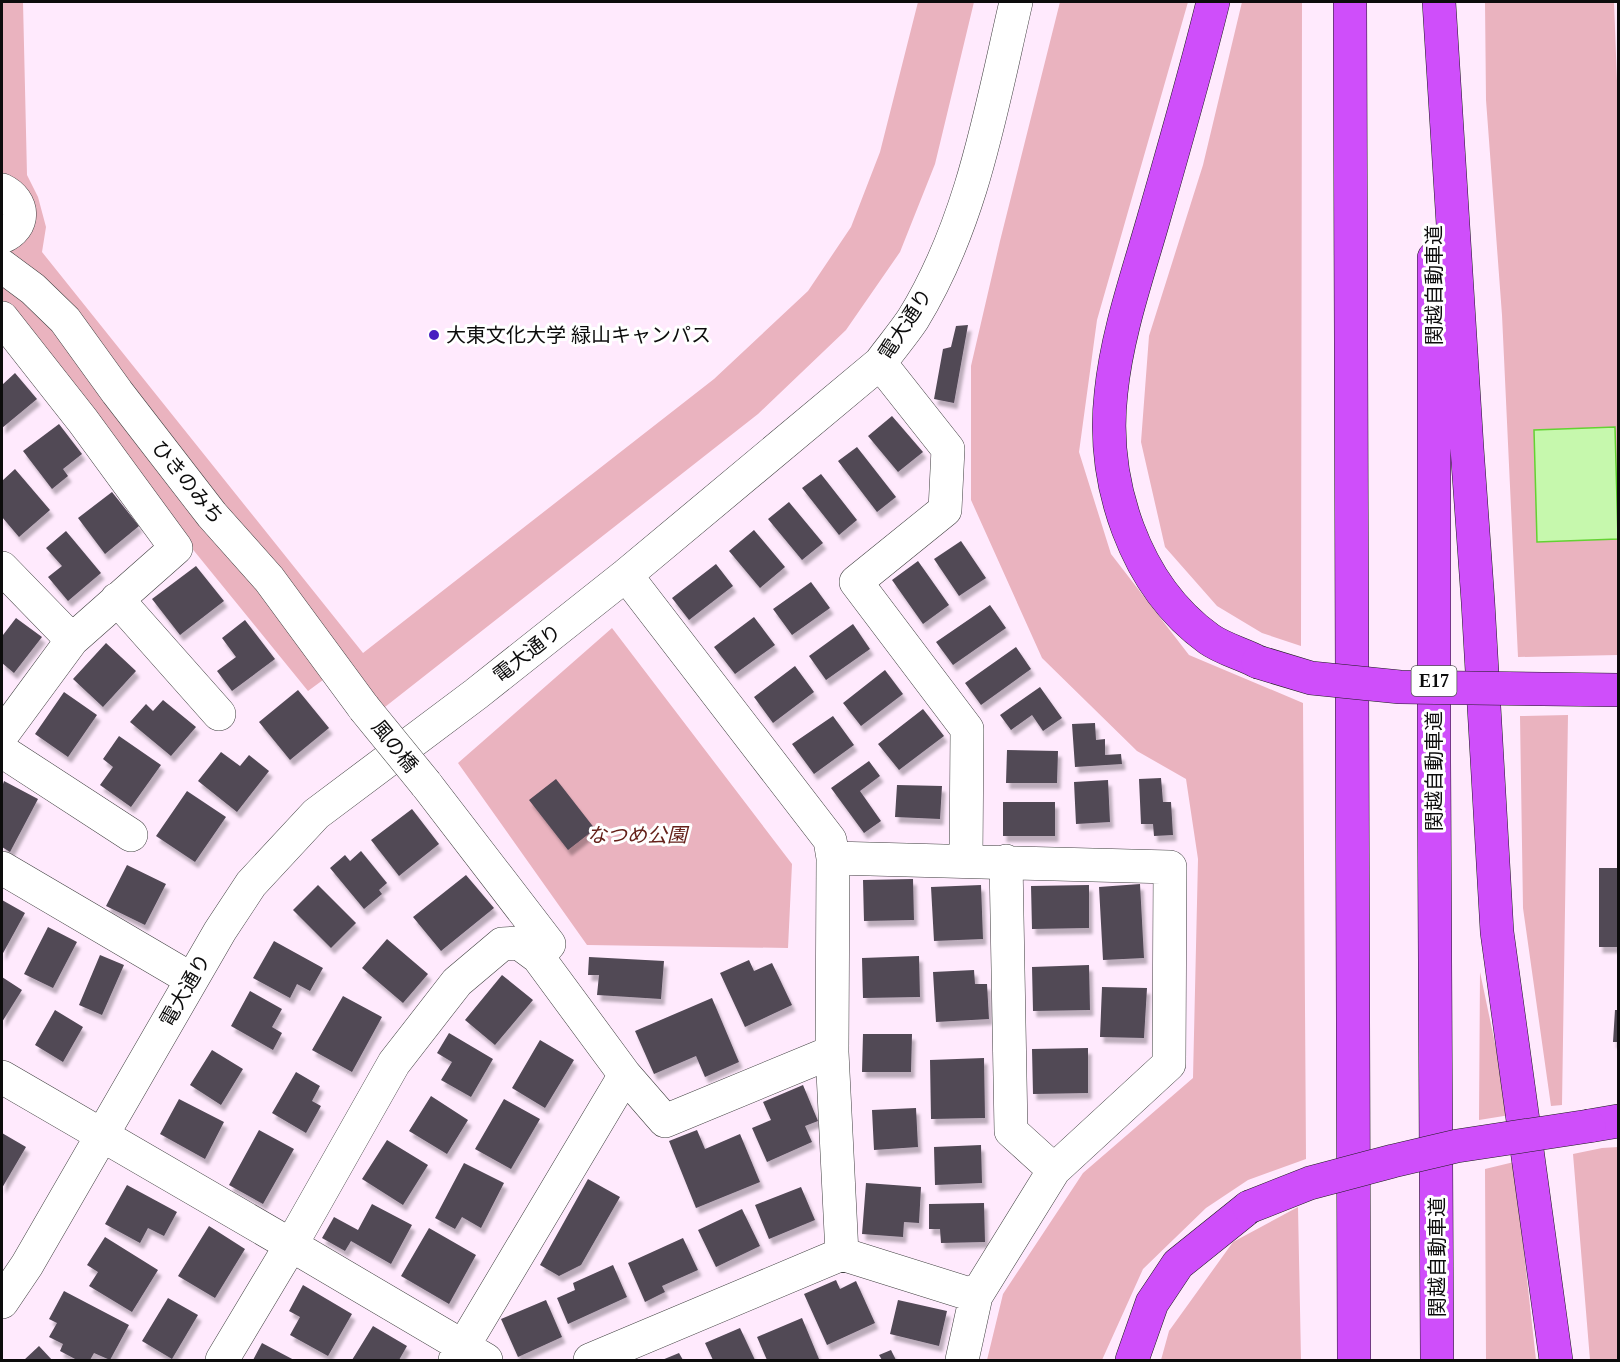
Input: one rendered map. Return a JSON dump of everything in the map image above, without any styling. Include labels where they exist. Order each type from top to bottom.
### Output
[{"type":"highway","points":[[1213,2],[1124,325],[1111,392],[1108,445],[1112,478],[1135,548],[1174,609],[1210,640],[1258,662],[1311,678],[1400,687],[1618,690]]},
{"type":"highway","points":[[1350,2],[1354,1360]]},
{"type":"highway","points":[[1437,2],[1479,614],[1497,932],[1556,1360]]},
{"type":"highway","name":"関越自動車道","points":[[1437,2],[1434,785],[1437,1360]]},
{"type":"highway","points":[[1132,1360],[1152,1303],[1178,1264],[1249,1207],[1310,1183],[1393,1161],[1457,1146],[1604,1123]]},
{"type":"street","name":"電大通り","points":[[2,1302],[27,1265],[190,979],[251,884],[316,814],[476,694],[626,575],[880,363],[912,320],[956,233],[974,179],[1016,2]]},
{"type":"street","points":[[2,190],[15,199],[20,214],[15,229],[2,237]]},
{"type":"street","name":"ひきのみち","points":[[2,266],[33,289],[65,320],[117,392],[212,515],[269,579],[364,708]]},
{"type":"street","points":[[2,318],[83,421],[176,548],[72,640],[2,735]]},
{"type":"street","points":[[880,363],[948,449],[945,510],[856,582],[967,729],[966,860]]},
{"type":"street","points":[[2,568],[72,640]]},
{"type":"street","points":[[626,575],[830,840],[832,858],[832,1052],[842,1254]]},
{"type":"street","points":[[117,598],[219,714]]},
{"type":"street","name":"風の橋","points":[[364,708],[426,784],[549,944],[538,957]]},
{"type":"street","points":[[2,751],[131,835]]},
{"type":"street","points":[[832,858],[1170,867],[1169,1064],[1054,1170],[975,1296],[962,1360]]},
{"type":"street","points":[[1006,861],[1011,1131],[1054,1170]]},
{"type":"street","points":[[2,868],[190,979]]},
{"type":"street","points":[[222,1360],[291,1245],[394,1063],[457,982],[502,944],[519,943],[538,957],[625,1075],[665,1120],[832,1052]]},
{"type":"street","points":[[2,1077],[291,1245],[468,1356],[625,1075]]},
{"type":"street","points":[[590,1360],[842,1254],[975,1296]]},
{"type":"green space","points":[[2,2],[23,2],[27,175],[38,197],[46,227],[42,252],[363,653],[714,379],[808,291],[851,227],[880,152],[918,2],[974,2],[935,164],[900,252],[846,330],[758,414],[362,725],[327,677],[308,691],[173,525],[2,304]]},
{"type":"green space","points":[[1060,2],[1188,2],[1097,320],[1079,452],[1111,554],[1189,655],[1303,703],[1306,1159],[1248,1180],[1206,1208],[1143,1269],[1102,1360],[987,1360],[1003,1294],[1083,1173],[1193,1078],[1198,859],[1186,779],[1137,751],[1042,658],[971,500],[971,366]]},
{"type":"green space","points":[[1242,2],[1302,2],[1301,646],[1262,633],[1217,606],[1165,547],[1141,442],[1149,336],[1203,165]]},
{"type":"green space","points":[[1485,2],[1614,2],[1618,107],[1618,655],[1518,657],[1502,315],[1486,100]]},
{"type":"green space","name":"なつめ公園","points":[[612,628],[792,864],[788,948],[587,945],[458,763]]},
{"type":"green space","points":[[1568,715],[1562,1105],[1551,1106],[1523,908],[1520,716]]},
{"type":"green space","points":[[1480,972],[1510,1115],[1479,1120]]},
{"type":"green space","points":[[1618,1147],[1618,1360],[1590,1360],[1573,1154]]},
{"type":"green space","points":[[1514,1162],[1536,1360],[1486,1360],[1485,1169]]},
{"type":"green space","points":[[1298,1207],[1301,1360],[1161,1360],[1169,1331],[1233,1242]]},
{"type":"shaded area","points":[[1615,427],[1618,539],[1537,542],[1534,430]]},
{"type":"building","points":[[968,325],[954,403],[934,399],[943,349],[951,347],[956,326]]},
{"type":"building","points":[[15,373],[37,399],[2,428],[2,385]]},
{"type":"building","points":[[892,416],[923,452],[898,472],[868,436]]},
{"type":"building","points":[[59,424],[82,454],[63,469],[68,476],[52,489],[23,451]]},
{"type":"building","points":[[857,447],[896,497],[877,512],[838,461]]},
{"type":"building","points":[[15,469],[50,510],[19,537],[2,517],[2,481]]},
{"type":"building","points":[[821,474],[857,520],[839,535],[802,488]]},
{"type":"building","points":[[112,492],[139,526],[105,554],[78,518]]},
{"type":"building","points":[[789,502],[823,543],[802,560],[768,519]]},
{"type":"building","points":[[754,530],[785,567],[760,588],[729,551]]},
{"type":"building","points":[[66,531],[101,573],[68,601],[48,577],[62,566],[46,548]]},
{"type":"building","points":[[961,541],[986,578],[959,596],[934,559]]},
{"type":"building","points":[[918,561],[949,605],[923,624],[892,580]]},
{"type":"building","points":[[716,564],[733,586],[689,620],[672,598]]},
{"type":"building","points":[[196,566],[224,601],[180,635],[152,599]]},
{"type":"building","points":[[811,582],[830,608],[792,635],[773,609]]},
{"type":"building","points":[[990,605],[1006,628],[953,665],[936,642]]},
{"type":"building","points":[[754,617],[775,645],[735,674],[714,647]]},
{"type":"building","points":[[16,618],[42,637],[14,673],[2,663],[2,634]]},
{"type":"building","points":[[245,620],[275,659],[232,691],[217,671],[236,657],[222,638]]},
{"type":"building","points":[[853,624],[870,649],[826,680],[809,656]]},
{"type":"building","points":[[106,643],[136,671],[103,707],[73,679]]},
{"type":"building","points":[[1016,647],[1031,669],[981,705],[965,683]]},
{"type":"building","points":[[795,666],[814,692],[773,723],[754,697]]},
{"type":"building","points":[[885,670],[903,694],[861,726],[843,703]]},
{"type":"building","points":[[1040,687],[1062,718],[1043,731],[1032,715],[1011,730],[1000,715]]},
{"type":"building","points":[[298,690],[329,728],[290,760],[259,722]]},
{"type":"building","points":[[64,692],[97,715],[68,757],[35,734]]},
{"type":"building","points":[[163,700],[196,727],[171,756],[130,722],[146,704],[153,711]]},
{"type":"building","points":[[923,709],[944,736],[899,770],[878,744]]},
{"type":"building","points":[[833,716],[854,745],[814,774],[792,744]]},
{"type":"building","points":[[1095,723],[1096,740],[1105,739],[1105,755],[1121,754],[1122,764],[1075,767],[1072,724]]},
{"type":"building","points":[[119,736],[161,765],[131,807],[100,785],[113,767],[103,759]]},
{"type":"building","points":[[1007,750],[1058,751],[1057,783],[1006,783]]},
{"type":"building","points":[[221,752],[240,766],[249,755],[269,771],[237,812],[198,781]]},
{"type":"building","points":[[869,761],[880,776],[860,791],[881,821],[864,833],[831,788]]},
{"type":"building","points":[[1161,778],[1163,802],[1171,802],[1173,835],[1154,836],[1153,824],[1141,824],[1139,779]]},
{"type":"building","points":[[556,779],[595,829],[568,850],[529,800]]},
{"type":"building","points":[[1108,780],[1110,822],[1076,824],[1074,782]]},
{"type":"building","points":[[4,781],[38,799],[10,852],[2,847],[2,787]]},
{"type":"building","points":[[897,785],[942,786],[940,819],[895,817]]},
{"type":"building","points":[[187,791],[226,817],[195,862],[156,836]]},
{"type":"building","points":[[1003,802],[1055,802],[1055,836],[1003,836]]},
{"type":"building","points":[[412,809],[439,844],[399,876],[371,840]]},
{"type":"building","points":[[361,851],[387,883],[379,890],[382,894],[364,909],[330,868],[345,855],[350,861]]},
{"type":"building","points":[[127,865],[166,884],[145,925],[106,906]]},
{"type":"building","points":[[1599,868],[1618,868],[1618,947],[1599,947]]},
{"type":"building","points":[[466,875],[494,908],[441,951],[413,917]]},
{"type":"building","points":[[913,879],[914,920],[864,921],[863,880]]},
{"type":"building","points":[[1140,884],[1144,958],[1103,960],[1099,887]]},
{"type":"building","points":[[318,885],[356,923],[331,948],[293,910]]},
{"type":"building","points":[[981,885],[983,939],[934,941],[931,887]]},
{"type":"building","points":[[1089,885],[1089,928],[1032,929],[1031,886]]},
{"type":"building","points":[[2,900],[25,913],[2,955]]},
{"type":"building","points":[[48,927],[77,942],[53,988],[24,974]]},
{"type":"building","points":[[387,939],[428,974],[403,1003],[362,968]]},
{"type":"building","points":[[274,941],[323,968],[310,991],[297,984],[290,998],[253,978]]},
{"type":"building","points":[[100,955],[124,965],[102,1015],[79,1005]]},
{"type":"building","points":[[919,956],[920,997],[863,998],[862,958]]},
{"type":"building","points":[[589,957],[664,961],[661,999],[597,995],[599,975],[588,975]]},
{"type":"building","points":[[749,960],[754,971],[772,963],[792,1005],[745,1027],[720,973]]},
{"type":"building","points":[[1089,965],[1090,1010],[1033,1011],[1032,967]]},
{"type":"building","points":[[974,970],[975,984],[987,984],[989,1019],[936,1022],[933,972]]},
{"type":"building","points":[[502,975],[533,1000],[495,1045],[465,1020]]},
{"type":"building","points":[[2,977],[22,990],[2,1022]]},
{"type":"building","points":[[1102,987],[1147,988],[1144,1038],[1100,1037]]},
{"type":"building","points":[[250,991],[282,1009],[272,1027],[282,1033],[273,1050],[231,1026]]},
{"type":"building","points":[[343,996],[382,1017],[352,1072],[312,1050]]},
{"type":"building","points":[[712,998],[739,1062],[705,1077],[696,1056],[654,1074],[635,1031]]},
{"type":"building","points":[[55,1010],[83,1027],[63,1062],[35,1045]]},
{"type":"building","points":[[1615,1010],[1618,1010],[1618,1042],[1613,1042]]},
{"type":"building","points":[[449,1033],[493,1059],[471,1097],[441,1080],[452,1062],[437,1053]]},
{"type":"building","points":[[863,1034],[912,1034],[911,1072],[862,1072]]},
{"type":"building","points":[[540,1040],[574,1060],[545,1108],[512,1088]]},
{"type":"building","points":[[1088,1048],[1088,1093],[1033,1094],[1032,1049]]},
{"type":"building","points":[[212,1050],[243,1069],[221,1105],[190,1085]]},
{"type":"building","points":[[984,1058],[985,1118],[931,1119],[930,1060]]},
{"type":"building","points":[[296,1072],[320,1086],[312,1101],[321,1106],[306,1133],[272,1113]]},
{"type":"building","points":[[803,1085],[818,1121],[805,1126],[812,1142],[767,1162],[752,1128],[771,1120],[763,1102]]},
{"type":"building","points":[[431,1096],[468,1120],[447,1154],[409,1131]]},
{"type":"building","points":[[179,1099],[224,1122],[205,1159],[160,1134]]},
{"type":"building","points":[[504,1099],[540,1119],[511,1169],[475,1149]]},
{"type":"building","points":[[916,1108],[918,1147],[874,1150],[872,1110]]},
{"type":"building","points":[[259,1130],[294,1149],[263,1204],[229,1185]]},
{"type":"building","points":[[697,1130],[705,1149],[740,1134],[760,1182],[696,1208],[669,1141]]},
{"type":"building","points":[[2,1133],[26,1147],[2,1188]]},
{"type":"building","points":[[387,1140],[428,1165],[403,1205],[362,1179]]},
{"type":"building","points":[[981,1145],[982,1183],[935,1185],[934,1147]]},
{"type":"building","points":[[464,1163],[504,1183],[481,1228],[462,1217],[455,1229],[435,1218]]},
{"type":"building","points":[[588,1179],[620,1197],[581,1265],[559,1276],[540,1265]]},
{"type":"building","points":[[866,1183],[921,1187],[919,1223],[904,1222],[903,1237],[862,1234]]},
{"type":"building","points":[[127,1185],[177,1212],[164,1236],[148,1228],[140,1243],[105,1224]]},
{"type":"building","points":[[801,1187],[815,1220],[769,1239],[755,1205]]},
{"type":"building","points":[[984,1203],[985,1242],[941,1243],[940,1229],[929,1229],[929,1204]]},
{"type":"building","points":[[372,1204],[412,1225],[391,1264],[351,1241],[345,1251],[322,1238],[334,1217],[358,1230]]},
{"type":"building","points":[[742,1209],[760,1246],[716,1267],[698,1230]]},
{"type":"building","points":[[209,1226],[245,1249],[215,1298],[178,1276]]},
{"type":"building","points":[[429,1228],[476,1255],[449,1304],[401,1276]]},
{"type":"building","points":[[105,1237],[158,1270],[132,1312],[89,1286],[98,1272],[87,1265]]},
{"type":"building","points":[[683,1238],[698,1270],[662,1286],[665,1292],[645,1302],[628,1263]]},
{"type":"building","points":[[613,1265],[627,1297],[568,1324],[557,1298],[575,1290],[573,1283]]},
{"type":"building","points":[[836,1280],[840,1289],[856,1281],[875,1323],[827,1345],[804,1294]]},
{"type":"building","points":[[303,1285],[352,1314],[328,1356],[290,1335],[300,1317],[289,1311]]},
{"type":"building","points":[[64,1291],[129,1325],[110,1360],[94,1353],[90,1360],[77,1360],[60,1351],[63,1344],[49,1337],[57,1323],[49,1319]]},
{"type":"building","points":[[168,1298],[198,1315],[172,1359],[142,1341]]},
{"type":"building","points":[[546,1300],[562,1337],[518,1357],[501,1319]]},
{"type":"building","points":[[898,1300],[947,1311],[939,1346],[890,1334]]},
{"type":"building","points":[[802,1318],[819,1359],[767,1360],[757,1337]]},
{"type":"building","points":[[373,1326],[407,1346],[399,1360],[352,1360]]},
{"type":"building","points":[[740,1328],[755,1360],[713,1360],[705,1343]]},
{"type":"building","points":[[262,1343],[294,1360],[253,1360]]},
{"type":"building","points":[[39,1346],[52,1360],[24,1360]]},
{"type":"building","points":[[891,1350],[896,1360],[882,1360],[879,1355]]},
{"type":"building","points":[[679,1353],[683,1360],[662,1360]]},
{"type":"place","name":"大東文化大学 緑山キャンパス","points":[[434,335]]}]
